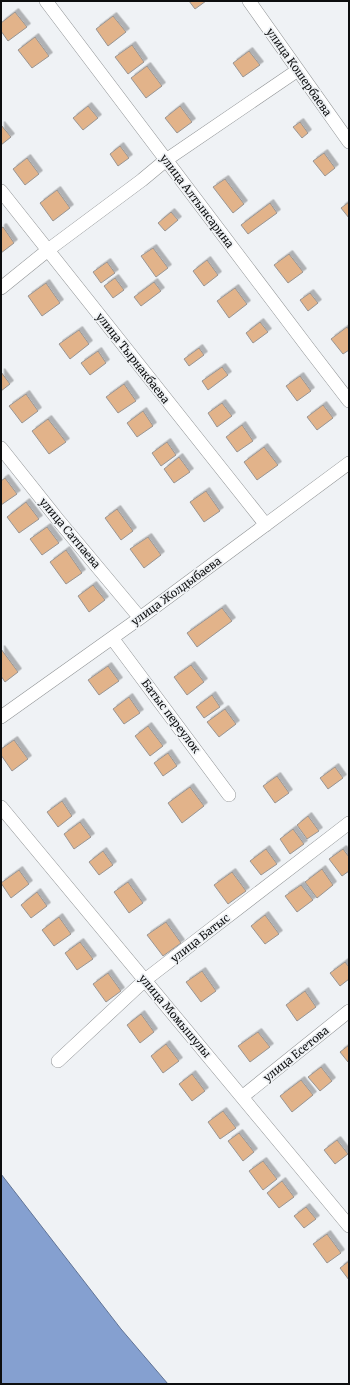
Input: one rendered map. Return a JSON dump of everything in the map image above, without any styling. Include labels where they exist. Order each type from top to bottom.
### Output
[{"type":"street","name":"улица Алтынсарина","points":[[46,1],[308,349],[349,400]]},
{"type":"street","name":"улица Кошербаева","points":[[249,1],[349,142]]},
{"type":"street","points":[[1,288],[48,250],[142,180],[166,160],[298,70]]},
{"type":"street","name":"улица Тырнакбаева","points":[[1,191],[266,524]]},
{"type":"street","name":"улица Сатпаева","points":[[1,448],[59,521],[140,618]]},
{"type":"street","name":"улица Жолдыбаева","points":[[1,717],[140,618],[349,463]]},
{"type":"street","name":"Батыс переулок","points":[[112,638],[229,795]]},
{"type":"street","name":"улица Момышулы","points":[[1,807],[349,1226]]},
{"type":"street","name":"улица Батыс","points":[[58,1061],[145,980],[349,823]]},
{"type":"street","name":"улица Есетова","points":[[242,1097],[349,1011]]},
{"type":"water","points":[[1,1174],[121,1329],[168,1384],[1,1384]]},
{"type":"building","points":[[189,1],[206,1],[195,9]]},
{"type":"building","points":[[15,12],[27,27],[8,41],[1,31],[1,23]]},
{"type":"building","points":[[113,16],[126,32],[108,46],[96,29]]},
{"type":"building","points":[[35,37],[49,56],[32,68],[18,50]]},
{"type":"building","points":[[132,45],[144,62],[128,74],[115,57]]},
{"type":"building","points":[[249,51],[260,65],[243,77],[233,63]]},
{"type":"building","points":[[147,66],[162,86],[146,98],[131,78]]},
{"type":"building","points":[[88,106],[98,118],[83,130],[73,118]]},
{"type":"building","points":[[180,106],[192,122],[177,133],[165,118]]},
{"type":"building","points":[[300,122],[308,133],[302,138],[293,127]]},
{"type":"building","points":[[1,125],[11,137],[1,145]]},
{"type":"building","points":[[120,146],[129,158],[118,166],[110,154]]},
{"type":"building","points":[[324,153],[335,168],[325,176],[313,161]]},
{"type":"building","points":[[27,158],[39,174],[25,185],[13,169]]},
{"type":"building","points":[[225,179],[244,204],[233,213],[213,187]]},
{"type":"building","points":[[57,190],[70,208],[53,221],[40,203]]},
{"type":"building","points":[[349,202],[349,218],[341,208]]},
{"type":"building","points":[[270,203],[277,213],[248,234],[241,225]]},
{"type":"building","points":[[171,212],[178,220],[165,231],[158,223]]},
{"type":"building","points":[[3,227],[14,243],[1,253],[1,228]]},
{"type":"building","points":[[153,248],[168,268],[156,277],[141,256]]},
{"type":"building","points":[[289,254],[303,272],[288,283],[274,265]]},
{"type":"building","points":[[207,260],[218,275],[204,286],[193,271]]},
{"type":"building","points":[[107,262],[115,273],[101,283],[93,272]]},
{"type":"building","points":[[115,278],[124,290],[113,298],[104,286]]},
{"type":"building","points":[[154,282],[161,291],[141,306],[134,297]]},
{"type":"building","points":[[46,283],[60,303],[42,316],[28,296]]},
{"type":"building","points":[[235,288],[247,304],[229,318],[217,301]]},
{"type":"building","points":[[310,293],[318,303],[308,311],[300,300]]},
{"type":"building","points":[[260,322],[268,332],[253,343],[246,333]]},
{"type":"building","points":[[347,327],[349,330],[349,350],[343,354],[331,339]]},
{"type":"building","points":[[79,330],[89,344],[70,359],[59,344]]},
{"type":"building","points":[[199,348],[204,355],[189,366],[184,359]]},
{"type":"building","points":[[98,351],[106,363],[90,375],[81,363]]},
{"type":"building","points":[[222,367],[228,375],[208,390],[202,381]]},
{"type":"building","points":[[1,372],[10,384],[1,391]]},
{"type":"building","points":[[300,376],[311,391],[297,401],[286,386]]},
{"type":"building","points":[[124,384],[136,401],[118,413],[106,397]]},
{"type":"building","points":[[26,394],[38,411],[22,423],[9,406]]},
{"type":"building","points":[[222,403],[232,416],[217,427],[208,413]]},
{"type":"building","points":[[323,405],[333,418],[317,430],[307,417]]},
{"type":"building","points":[[143,411],[153,426],[137,437],[127,423]]},
{"type":"building","points":[[48,419],[66,442],[49,454],[32,431]]},
{"type":"building","points":[[242,425],[253,441],[237,452],[226,437]]},
{"type":"building","points":[[167,442],[176,455],[161,466],[152,453]]},
{"type":"building","points":[[264,447],[278,465],[257,480],[244,462]]},
{"type":"building","points":[[179,457],[190,472],[174,483],[164,469]]},
{"type":"building","points":[[5,478],[17,494],[1,505],[1,481]]},
{"type":"building","points":[[206,491],[220,511],[204,522],[190,502]]},
{"type":"building","points":[[26,502],[39,519],[19,533],[7,517]]},
{"type":"building","points":[[117,509],[133,531],[121,540],[105,518]]},
{"type":"building","points":[[47,527],[59,543],[42,555],[30,539]]},
{"type":"building","points":[[148,537],[161,555],[144,568],[130,549]]},
{"type":"building","points":[[66,550],[82,573],[66,584],[50,562]]},
{"type":"building","points":[[93,585],[105,600],[89,612],[78,596]]},
{"type":"building","points":[[222,608],[232,621],[197,647],[187,633]]},
{"type":"building","points":[[1,649],[18,672],[5,682],[1,676]]},
{"type":"building","points":[[191,665],[204,682],[187,695],[174,677]]},
{"type":"building","points":[[108,666],[119,681],[99,695],[88,680]]},
{"type":"building","points":[[212,695],[220,707],[204,718],[196,707]]},
{"type":"building","points":[[129,697],[140,713],[124,724],[113,709]]},
{"type":"building","points":[[225,709],[236,724],[219,737],[207,722]]},
{"type":"building","points":[[148,726],[163,746],[150,756],[135,736]]},
{"type":"building","points":[[14,740],[28,759],[12,771],[1,755],[1,749]]},
{"type":"building","points":[[168,753],[177,766],[163,776],[154,763]]},
{"type":"building","points":[[335,767],[343,778],[328,789],[320,778]]},
{"type":"building","points":[[277,776],[289,793],[275,803],[263,786]]},
{"type":"building","points":[[190,787],[204,806],[182,823],[168,803]]},
{"type":"building","points":[[62,801],[72,816],[58,827],[47,812]]},
{"type":"building","points":[[308,816],[319,831],[307,839],[297,825]]},
{"type":"building","points":[[80,822],[91,837],[74,849],[64,834]]},
{"type":"building","points":[[293,829],[304,844],[290,854],[280,839]]},
{"type":"building","points":[[266,849],[277,864],[261,875],[250,861]]},
{"type":"building","points":[[343,849],[349,857],[349,871],[342,876],[329,859]]},
{"type":"building","points":[[103,851],[113,865],[99,875],[89,862]]},
{"type":"building","points":[[322,869],[333,885],[317,898],[305,882]]},
{"type":"building","points":[[19,870],[29,884],[11,898],[1,883]]},
{"type":"building","points":[[232,872],[246,891],[228,904],[214,885]]},
{"type":"building","points":[[128,882],[143,903],[129,913],[114,892]]},
{"type":"building","points":[[301,885],[313,900],[297,912],[285,896]]},
{"type":"building","points":[[37,892],[47,906],[31,918],[21,905]]},
{"type":"building","points":[[265,915],[279,934],[265,944],[251,926]]},
{"type":"building","points":[[59,917],[71,934],[54,946],[42,930]]},
{"type":"building","points":[[166,922],[181,943],[163,956],[147,935]]},
{"type":"building","points":[[80,942],[93,959],[77,970],[65,953]]},
{"type":"building","points":[[345,962],[349,967],[349,979],[340,986],[330,973]]},
{"type":"building","points":[[202,971],[216,991],[201,1002],[186,982]]},
{"type":"building","points":[[108,973],[121,991],[106,1002],[93,984]]},
{"type":"building","points":[[305,991],[316,1007],[297,1021],[286,1005]]},
{"type":"building","points":[[141,1014],[154,1032],[140,1043],[127,1025]]},
{"type":"building","points":[[258,1032],[270,1047],[250,1062],[238,1046]]},
{"type":"building","points":[[166,1044],[179,1061],[163,1073],[151,1056]]},
{"type":"building","points":[[349,1045],[349,1062],[348,1062],[340,1052]]},
{"type":"building","points":[[321,1067],[332,1081],[320,1091],[308,1077]]},
{"type":"building","points":[[192,1074],[205,1091],[192,1101],[179,1084]]},
{"type":"building","points":[[301,1080],[313,1095],[292,1112],[280,1096]]},
{"type":"building","points":[[223,1111],[236,1128],[220,1139],[208,1122]]},
{"type":"building","points":[[239,1133],[254,1152],[243,1161],[228,1141]]},
{"type":"building","points":[[337,1140],[348,1154],[335,1164],[324,1150]]},
{"type":"building","points":[[263,1161],[277,1179],[263,1190],[249,1171]]},
{"type":"building","points":[[282,1181],[294,1197],[279,1208],[267,1193]]},
{"type":"building","points":[[306,1207],[316,1219],[304,1228],[294,1216]]},
{"type":"building","points":[[327,1234],[341,1253],[327,1263],[313,1244]]},
{"type":"building","points":[[349,1261],[349,1280],[340,1268]]}]
